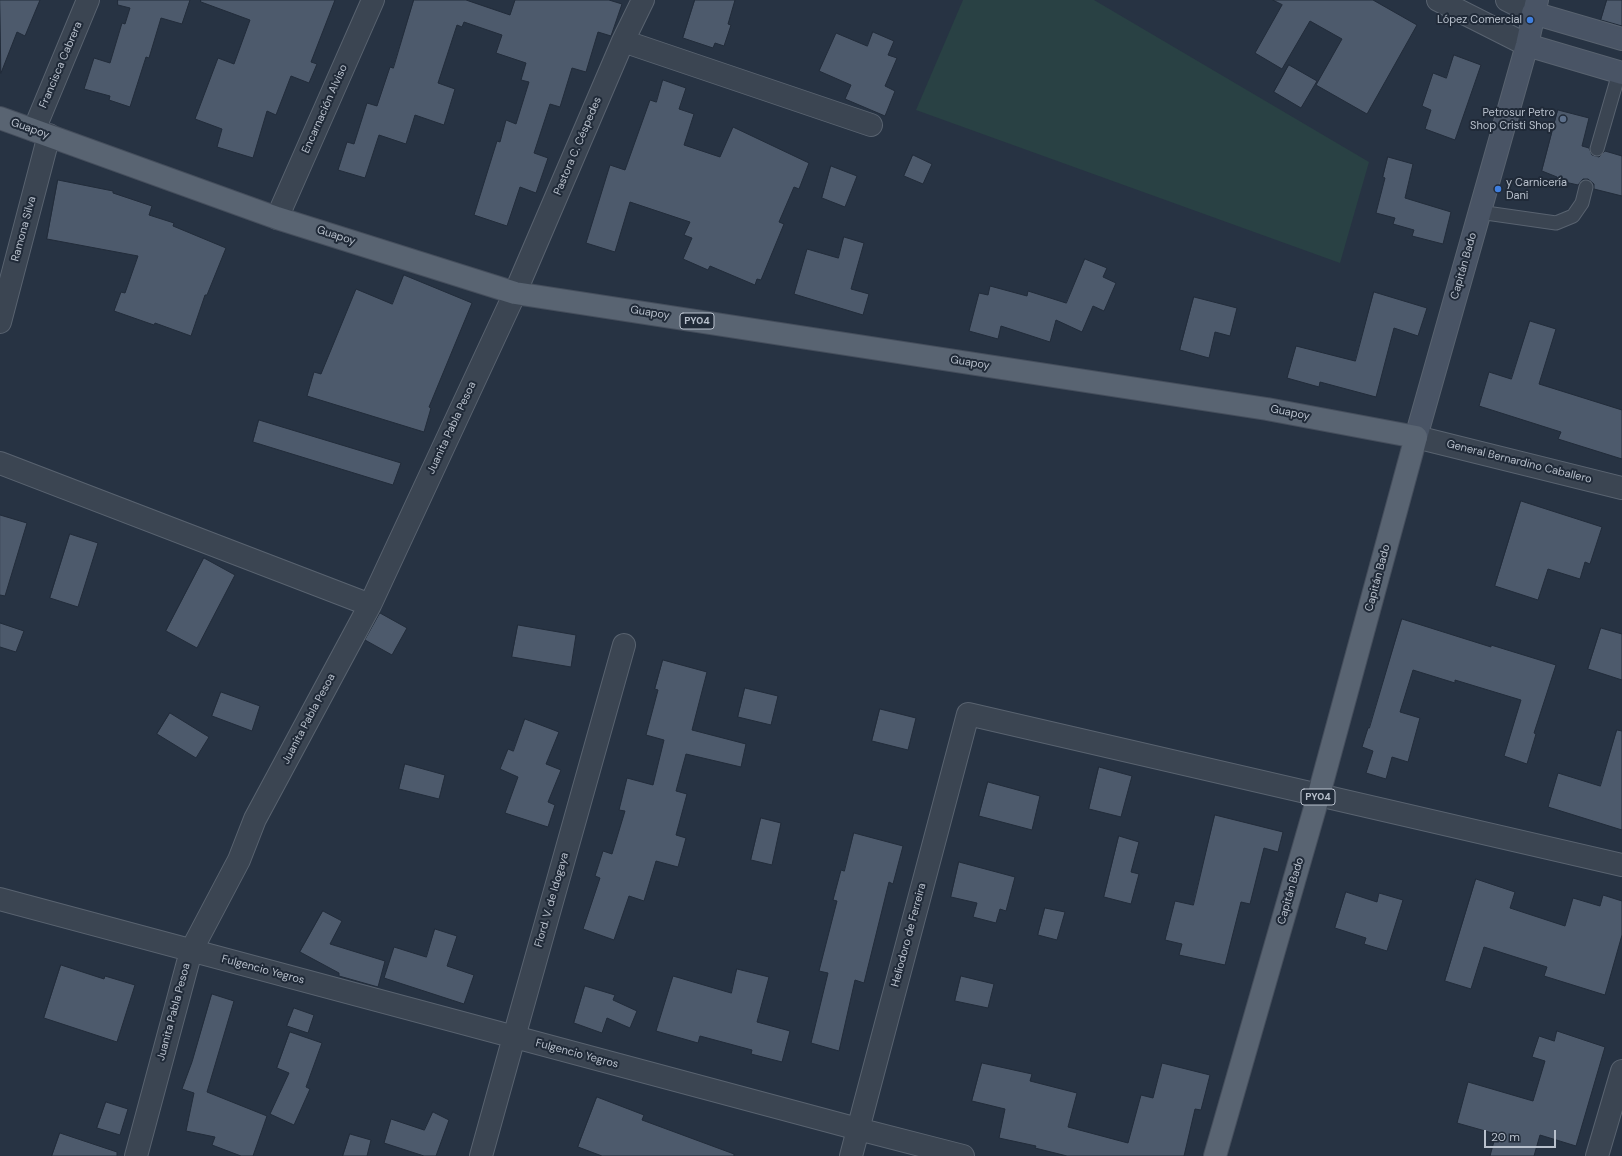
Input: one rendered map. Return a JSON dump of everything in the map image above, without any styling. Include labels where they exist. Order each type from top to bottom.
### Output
[{"type":"main road","name":"Capitán Bado","points":[[1215,1156],[1319,794],[1416,437],[1527,45],[1535,7]]},
{"type":"main road","points":[[1535,7],[1622,39]]},
{"type":"main road","points":[[1527,45],[1620,73]]},
{"type":"main road","name":"Guapoy","points":[[0,118],[277,218],[515,293],[1267,409],[1416,437]]},
{"type":"street","name":"Francisca Cabrera","points":[[41,133],[88,0]]},
{"type":"street","name":"Encarnación Alviso","points":[[277,218],[373,0]]},
{"type":"street","name":"Pastora C. Céspedes","points":[[515,293],[623,41],[643,0]]},
{"type":"street","points":[[1438,0],[1527,45]]},
{"type":"street","points":[[1507,0],[1535,7]]},
{"type":"street","points":[[623,41],[871,125]]},
{"type":"street","name":"Ramona Silva","points":[[0,322],[41,133]]},
{"type":"street","name":"Juanita Pabla Pesoa","points":[[136,1156],[190,951],[238,860],[255,819],[370,605],[515,293]]},
{"type":"street","name":"General Bernardino Caballero","points":[[1416,437],[1622,488]]},
{"type":"street","points":[[0,463],[370,605]]},
{"type":"street","name":"Flord. V. de Idogaya","points":[[481,1156],[624,645]]},
{"type":"street","name":"Heliodoro de Ferreira","points":[[851,1156],[968,714],[1319,794]]},
{"type":"street","points":[[1319,794],[1622,865]]},
{"type":"street","name":"Fulgencio Yegros","points":[[0,899],[190,951],[514,1036],[858,1130],[963,1156]]},
{"type":"street","points":[[1597,1156],[1622,1071]]},
{"type":"lane","points":[[1597,150],[1620,73]]},
{"type":"lane","points":[[1479,212],[1556,223],[1573,216],[1582,203],[1586,187]]},
{"type":"green space","points":[[963,0],[1094,0],[1369,162],[1340,263],[916,110]]},
{"type":"building","points":[[0,0],[40,0],[25,36],[17,32],[1,73]]},
{"type":"building","points":[[118,0],[190,0],[182,24],[161,18],[149,58],[146,57],[130,107],[109,100],[110,96],[84,89],[94,58],[110,63],[122,23],[125,24],[130,8],[118,5]]},
{"type":"building","points":[[201,0],[335,0],[311,62],[317,64],[309,83],[291,76],[276,115],[267,111],[253,158],[217,147],[222,129],[195,119],[218,58],[234,64],[250,20],[201,2]]},
{"type":"building","points":[[414,0],[466,0],[510,15],[515,0],[609,0],[622,4],[611,36],[598,32],[586,72],[572,68],[560,107],[550,104],[534,153],[548,158],[536,193],[520,187],[507,226],[474,215],[497,141],[500,142],[506,120],[516,124],[529,82],[521,80],[526,63],[496,53],[502,35],[464,22],[462,27],[457,25],[438,83],[455,89],[444,125],[415,115],[406,144],[379,135],[365,178],[338,170],[347,142],[354,144],[367,103],[377,106],[390,67],[393,68]]},
{"type":"building","points":[[695,0],[735,0],[728,24],[731,25],[724,46],[715,43],[713,48],[683,38]]},
{"type":"building","points":[[1273,0],[1373,0],[1417,25],[1367,114],[1316,85],[1342,39],[1310,21],[1282,69],[1255,53],[1282,5]]},
{"type":"building","points":[[1607,0],[1622,0],[1622,26],[1601,20]]},
{"type":"building","points":[[873,32],[894,41],[888,55],[897,58],[885,86],[895,91],[885,116],[845,99],[851,85],[819,71],[836,33],[867,46]]},
{"type":"building","points":[[1454,55],[1481,65],[1455,140],[1425,129],[1431,110],[1422,106],[1433,73],[1446,78]]},
{"type":"building","points":[[1289,65],[1317,81],[1301,108],[1274,92]]},
{"type":"building","points":[[663,80],[686,88],[679,109],[694,114],[684,145],[720,157],[733,127],[809,163],[799,189],[794,187],[779,222],[784,224],[761,280],[757,279],[755,285],[710,266],[708,270],[683,259],[692,238],[684,235],[690,222],[630,202],[615,252],[586,243],[610,165],[625,170],[650,100],[656,102]]},
{"type":"building","points":[[1558,110],[1589,118],[1582,146],[1589,148],[1592,155],[1599,157],[1605,151],[1622,156],[1622,196],[1594,189],[1594,184],[1588,179],[1583,179],[1578,185],[1556,180],[1557,177],[1542,171]]},
{"type":"building","points":[[913,155],[932,164],[923,184],[904,176]]},
{"type":"building","points":[[1388,157],[1413,164],[1405,198],[1451,212],[1443,244],[1412,236],[1414,230],[1393,224],[1395,218],[1376,213],[1385,178],[1383,177]]},
{"type":"building","points":[[831,166],[857,176],[845,207],[822,198]]},
{"type":"building","points":[[58,180],[113,191],[113,193],[152,206],[149,215],[174,223],[173,226],[226,248],[207,295],[205,295],[191,336],[155,323],[154,325],[114,311],[121,292],[125,293],[138,256],[47,239]]},
{"type":"building","points":[[844,237],[864,243],[851,289],[869,294],[863,315],[794,294],[807,249],[838,258]]},
{"type":"building","points":[[1085,259],[1107,268],[1103,277],[1116,283],[1104,311],[1093,306],[1082,332],[1056,320],[1050,342],[1001,326],[998,339],[969,331],[979,293],[988,295],[990,286],[1027,296],[1028,291],[1066,303]]},
{"type":"building","points":[[404,275],[472,303],[429,407],[431,408],[424,432],[307,396],[314,372],[321,374],[356,289],[392,304]]},
{"type":"building","points":[[1374,292],[1427,308],[1418,336],[1394,328],[1376,397],[1320,382],[1319,387],[1287,378],[1296,346],[1355,361]]},
{"type":"building","points":[[1194,297],[1237,308],[1230,336],[1215,332],[1209,358],[1180,350]]},
{"type":"building","points":[[1530,321],[1556,329],[1539,384],[1622,410],[1622,459],[1558,439],[1561,432],[1479,406],[1489,372],[1511,379]]},
{"type":"building","points":[[259,420],[401,463],[393,485],[253,442]]},
{"type":"building","points":[[1521,501],[1602,527],[1590,564],[1585,562],[1580,579],[1548,569],[1538,600],[1495,586]]},
{"type":"building","points":[[0,515],[27,523],[5,596],[0,595]]},
{"type":"building","points":[[70,534],[98,543],[78,607],[50,598]]},
{"type":"building","points":[[204,558],[235,575],[197,648],[166,631]]},
{"type":"building","points":[[380,613],[407,628],[392,655],[365,640]]},
{"type":"building","points":[[1402,619],[1491,647],[1491,645],[1556,665],[1534,733],[1536,734],[1527,764],[1504,756],[1521,700],[1455,680],[1455,683],[1413,670],[1400,712],[1420,718],[1408,762],[1392,757],[1386,779],[1366,773],[1373,751],[1362,747]]},
{"type":"building","points":[[0,623],[24,631],[16,652],[0,647]]},
{"type":"building","points":[[518,625],[576,635],[571,667],[512,657]]},
{"type":"building","points":[[1601,628],[1622,634],[1622,680],[1588,669]]},
{"type":"building","points":[[663,660],[707,672],[692,730],[746,744],[741,767],[686,754],[676,791],[687,794],[676,835],[686,838],[678,867],[656,861],[644,901],[629,896],[614,940],[583,929],[600,878],[595,876],[603,851],[612,854],[625,811],[619,810],[627,778],[653,785],[664,740],[646,735],[658,690],[655,689]]},
{"type":"building","points":[[745,688],[778,696],[771,725],[738,717]]},
{"type":"building","points":[[221,692],[260,706],[252,731],[212,716]]},
{"type":"building","points":[[880,709],[916,718],[908,750],[872,741]]},
{"type":"building","points":[[170,713],[209,737],[196,758],[157,734]]},
{"type":"building","points":[[525,719],[559,732],[546,764],[561,770],[548,802],[555,805],[548,827],[505,813],[518,777],[500,769],[508,749],[513,751]]},
{"type":"building","points":[[1617,730],[1622,731],[1622,830],[1548,807],[1558,773],[1600,786]]},
{"type":"building","points":[[405,764],[445,775],[439,799],[399,789]]},
{"type":"building","points":[[1099,767],[1132,776],[1121,817],[1089,809]]},
{"type":"building","points":[[988,782],[1040,796],[1032,830],[979,816]]},
{"type":"building","points":[[1215,815],[1283,832],[1278,852],[1264,848],[1250,904],[1241,902],[1225,965],[1179,955],[1182,944],[1165,940],[1175,901],[1193,905]]},
{"type":"building","points":[[761,818],[781,823],[772,865],[751,860]]},
{"type":"building","points":[[854,833],[903,846],[893,884],[889,882],[864,983],[855,980],[839,1051],[811,1043],[828,973],[819,971],[837,901],[833,900],[841,870],[844,871]]},
{"type":"building","points":[[1119,836],[1139,842],[1131,872],[1139,874],[1131,904],[1104,897]]},
{"type":"building","points":[[959,862],[1015,877],[1006,911],[1000,909],[996,923],[973,917],[977,903],[951,897]]},
{"type":"building","points":[[1476,879],[1515,892],[1510,908],[1565,926],[1573,898],[1600,906],[1603,895],[1622,901],[1622,935],[1605,995],[1544,976],[1547,967],[1484,947],[1471,989],[1445,981]]},
{"type":"building","points":[[1346,892],[1377,902],[1379,893],[1403,900],[1387,951],[1364,944],[1366,938],[1335,928]]},
{"type":"building","points":[[1045,908],[1065,912],[1057,940],[1038,935]]},
{"type":"building","points":[[323,911],[342,921],[330,944],[385,961],[378,987],[339,976],[339,973],[300,952]]},
{"type":"building","points":[[435,929],[457,936],[447,966],[474,975],[464,1004],[384,978],[394,947],[426,957]]},
{"type":"building","points":[[61,965],[104,979],[105,976],[135,985],[117,1042],[44,1018]]},
{"type":"building","points":[[737,969],[769,977],[757,1022],[790,1031],[782,1062],[751,1054],[752,1050],[700,1036],[698,1043],[656,1031],[673,976],[731,993]]},
{"type":"building","points":[[961,976],[994,984],[988,1008],[955,1001]]},
{"type":"building","points":[[585,986],[615,995],[613,1000],[637,1011],[630,1028],[607,1018],[602,1033],[574,1023]]},
{"type":"building","points":[[212,994],[234,1001],[207,1092],[267,1116],[253,1156],[241,1156],[212,1145],[215,1137],[186,1131],[194,1093],[182,1089],[192,1062]]},
{"type":"building","points":[[294,1008],[314,1015],[308,1033],[287,1026]]},
{"type":"building","points":[[1557,1031],[1605,1047],[1576,1146],[1540,1135],[1534,1156],[1490,1156],[1496,1134],[1457,1123],[1468,1082],[1533,1101],[1545,1061],[1532,1057],[1539,1036],[1554,1041]]},
{"type":"building","points":[[290,1032],[322,1043],[306,1087],[310,1089],[294,1125],[270,1114],[289,1073],[277,1068]]},
{"type":"building","points":[[982,1063],[1032,1074],[1030,1081],[1077,1093],[1068,1127],[1128,1143],[1141,1095],[1153,1098],[1162,1063],[1210,1075],[1201,1110],[1195,1109],[1184,1156],[1067,1156],[1035,1148],[1036,1146],[999,1138],[1005,1109],[972,1101]]},
{"type":"building","points":[[597,1097],[644,1115],[642,1120],[734,1154],[734,1156],[602,1156],[578,1147]]},
{"type":"building","points":[[106,1102],[128,1109],[120,1135],[97,1128]]},
{"type":"building","points":[[433,1112],[449,1120],[436,1156],[424,1156],[384,1143],[391,1119],[424,1130]]},
{"type":"building","points":[[60,1133],[117,1152],[117,1156],[52,1156]]},
{"type":"building","points":[[350,1134],[371,1140],[367,1156],[343,1156]]},
{"type":"place","name":"López Comercial","points":[[1530,20]]},
{"type":"place","name":"Petrosur Petro Shop Cristi Shop","points":[[1563,119]]},
{"type":"place","name":"y Carnicería Dani","points":[[1498,189]]}]
